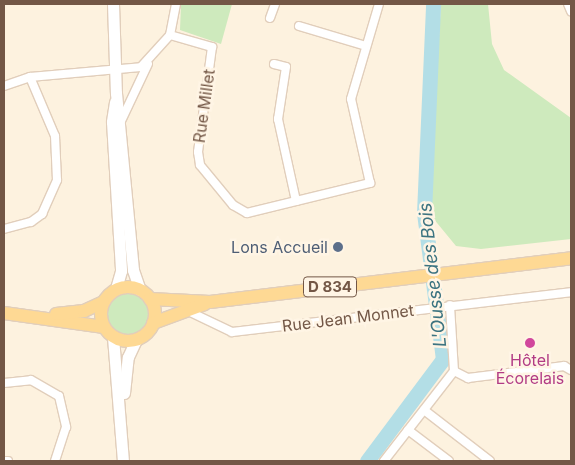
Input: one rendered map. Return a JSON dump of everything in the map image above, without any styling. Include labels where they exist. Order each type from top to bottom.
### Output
[{"type":"main road","name":"D 834","points":[[150,299],[210,302],[571,258]]},
{"type":"main road","points":[[4,313],[41,316],[136,340],[153,323],[150,299],[140,290],[116,290],[103,302],[84,311],[41,316]]},
{"type":"main road","points":[[103,302],[109,332]]},
{"type":"main road","name":"D 834","points":[[153,323],[210,302]]},
{"type":"street","points":[[113,4],[116,93],[122,121],[133,270],[140,290]]},
{"type":"street","points":[[122,121],[150,62],[170,35],[176,4]]},
{"type":"street","points":[[270,18],[275,4]]},
{"type":"street","points":[[299,26],[366,46],[379,4]]},
{"type":"street","points":[[568,4],[571,11]]},
{"type":"street","name":"Rue Millet","points":[[170,35],[212,47],[198,152],[200,165],[233,205],[247,212],[370,182],[351,99],[366,46]]},
{"type":"street","points":[[4,86],[30,77],[115,71],[150,62]]},
{"type":"street","points":[[274,64],[286,68],[278,120],[296,201]]},
{"type":"street","points":[[4,228],[31,222],[42,214],[57,180],[55,136],[30,77]]},
{"type":"street","points":[[116,93],[112,122],[121,271],[116,290]]},
{"type":"street","name":"Rue Jean Monnet","points":[[188,311],[232,332],[437,306],[571,292]]},
{"type":"street","points":[[384,461],[454,371],[450,305]]},
{"type":"street","points":[[109,332],[122,415]]},
{"type":"street","points":[[123,461],[122,415],[128,357],[136,340]]},
{"type":"street","points":[[454,371],[468,378],[564,366],[571,370]]},
{"type":"street","points":[[4,383],[31,380],[59,396],[66,428],[55,461]]},
{"type":"street","points":[[424,410],[490,461]]},
{"type":"street","points":[[408,430],[449,461]]},
{"type":"street","points":[[4,460],[8,461]]},
{"type":"green space","points":[[181,4],[232,4],[221,44],[180,30]]},
{"type":"green space","points":[[441,4],[488,4],[492,44],[504,70],[571,118],[571,239],[481,249],[456,246],[428,212]]},
{"type":"green space","points":[[128,293],[143,299],[149,314],[143,329],[128,335],[113,329],[107,314],[113,299]]},
{"type":"waterway","name":"L'Ousse des Bois","points":[[367,461],[443,359],[424,213],[433,4]]},
{"type":"place","name":"Lons Accueil","points":[[338,247]]},
{"type":"place","name":"Hôtel Écorelais","points":[[530,343]]}]
